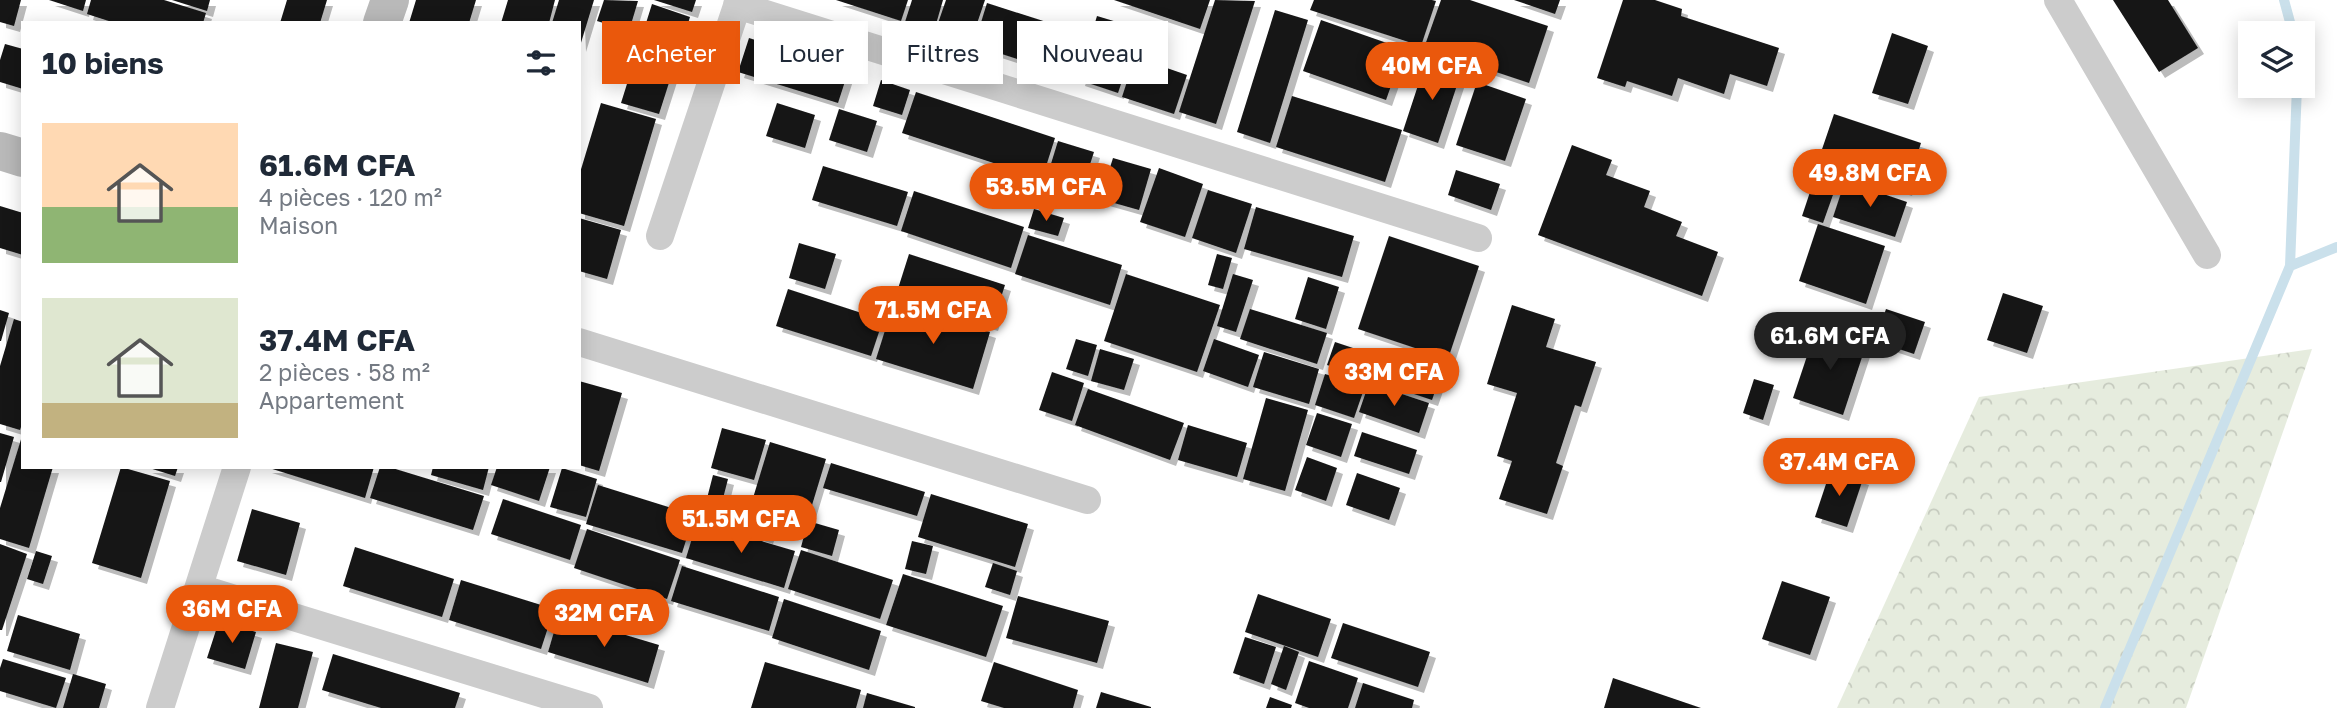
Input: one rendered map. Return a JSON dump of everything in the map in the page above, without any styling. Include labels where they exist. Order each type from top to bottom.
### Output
[{"type":"street","points":[[383,21],[390,0]]},
{"type":"street","points":[[2057,0],[2207,255]]},
{"type":"street","points":[[660,236],[738,2],[1478,238]]},
{"type":"street","points":[[0,150],[21,157]]},
{"type":"street","points":[[581,343],[1087,500]]},
{"type":"street","points":[[160,708],[236,469]]},
{"type":"street","points":[[200,588],[514,697],[589,708]]},
{"type":"green space","points":[[2312,349],[2186,708],[1837,708],[1979,397]]},
{"type":"building","points":[[0,0],[21,0],[14,26],[0,22]]},
{"type":"building","points":[[49,0],[86,0],[83,11]]},
{"type":"building","points":[[91,0],[164,0],[206,13],[204,21],[109,21],[87,14]]},
{"type":"building","points":[[172,0],[210,0],[207,11]]},
{"type":"building","points":[[287,0],[327,0],[321,21],[281,21]]},
{"type":"building","points":[[416,0],[476,0],[470,21],[410,21]]},
{"type":"building","points":[[508,0],[555,0],[550,21],[502,21]]},
{"type":"building","points":[[559,0],[594,0],[581,43],[581,21],[553,21]]},
{"type":"building","points":[[604,0],[638,1],[632,21],[597,21]]},
{"type":"building","points":[[654,0],[696,0],[692,12]]},
{"type":"building","points":[[836,0],[908,0],[901,21]]},
{"type":"building","points":[[912,0],[943,0],[937,21],[905,21]]},
{"type":"building","points":[[946,0],[985,0],[978,21],[939,21]]},
{"type":"building","points":[[1114,0],[1210,0],[1200,29]]},
{"type":"building","points":[[1215,0],[1255,1],[1216,124],[1179,112]]},
{"type":"building","points":[[1314,0],[1436,1],[1421,46],[1310,10]]},
{"type":"building","points":[[1441,0],[1470,0],[1548,26],[1529,83],[1424,48]]},
{"type":"building","points":[[1514,0],[1560,0],[1555,14]]},
{"type":"building","points":[[1623,0],[1655,0],[1682,9],[1681,16],[1779,48],[1767,86],[1730,74],[1724,94],[1678,78],[1672,96],[1627,81],[1625,87],[1597,78]]},
{"type":"building","points":[[2113,0],[2168,0],[2198,48],[2159,72]]},
{"type":"building","points":[[987,3],[1043,21],[1017,21],[1017,59],[1003,54],[1003,21],[981,21]]},
{"type":"building","points":[[652,4],[690,17],[689,21],[647,21]]},
{"type":"building","points":[[1275,10],[1308,20],[1270,143],[1237,132]]},
{"type":"building","points":[[1097,16],[1114,21],[1095,21]]},
{"type":"building","points":[[1321,20],[1404,49],[1386,100],[1303,71]]},
{"type":"building","points":[[1892,33],[1928,46],[1908,104],[1872,93]]},
{"type":"building","points":[[749,38],[754,40],[754,77],[740,73]]},
{"type":"building","points":[[5,44],[21,48],[21,88],[0,82],[0,60]]},
{"type":"building","points":[[1426,61],[1461,73],[1438,143],[1403,131]]},
{"type":"building","points":[[1168,68],[1187,75],[1174,114],[1122,97],[1126,84],[1168,84]]},
{"type":"building","points":[[881,80],[882,84],[893,84],[910,90],[902,115],[873,106]]},
{"type":"building","points":[[1477,82],[1526,99],[1505,161],[1456,145]]},
{"type":"building","points":[[627,84],[669,84],[659,114],[621,103]]},
{"type":"building","points":[[777,84],[844,84],[838,103]]},
{"type":"building","points":[[1091,84],[1121,84],[1118,93]]},
{"type":"building","points":[[916,92],[1055,138],[1042,179],[902,133]]},
{"type":"building","points":[[1292,96],[1402,130],[1385,182],[1276,147]]},
{"type":"building","points":[[601,103],[656,119],[624,226],[581,214],[581,169]]},
{"type":"building","points":[[777,103],[815,115],[805,148],[766,136]]},
{"type":"building","points":[[839,109],[877,121],[867,152],[829,140]]},
{"type":"building","points":[[1834,114],[1921,143],[1906,190],[1818,161]]},
{"type":"building","points":[[1058,141],[1094,152],[1081,192],[1046,180]]},
{"type":"building","points":[[1572,145],[1612,160],[1606,175],[1650,191],[1644,207],[1682,222],[1676,236],[1718,252],[1702,296],[1538,235]]},
{"type":"building","points":[[1113,158],[1151,169],[1139,210],[1100,199]]},
{"type":"building","points":[[823,166],[908,192],[897,226],[812,200]]},
{"type":"building","points":[[1159,168],[1203,184],[1185,237],[1140,222]]},
{"type":"building","points":[[1818,168],[1840,175],[1823,223],[1802,216]]},
{"type":"building","points":[[1456,170],[1500,184],[1491,210],[1448,195]]},
{"type":"building","points":[[1845,181],[1907,202],[1895,237],[1833,217]]},
{"type":"building","points":[[1208,190],[1252,204],[1236,253],[1192,238]]},
{"type":"building","points":[[914,191],[1024,227],[1011,268],[901,231]]},
{"type":"building","points":[[0,206],[21,212],[21,254],[0,248]]},
{"type":"building","points":[[1256,207],[1354,236],[1342,277],[1244,249]]},
{"type":"building","points":[[1034,209],[1064,218],[1058,236],[1028,228]]},
{"type":"building","points":[[581,219],[621,230],[607,279],[581,272]]},
{"type":"building","points":[[1818,224],[1885,246],[1866,304],[1799,281]]},
{"type":"building","points":[[1028,235],[1122,265],[1110,305],[1015,274]]},
{"type":"building","points":[[1389,236],[1479,266],[1448,359],[1358,329]]},
{"type":"building","points":[[799,243],[836,254],[825,289],[789,278]]},
{"type":"building","points":[[909,254],[1005,285],[992,325],[896,295]]},
{"type":"building","points":[[1217,254],[1232,258],[1223,289],[1208,285]]},
{"type":"building","points":[[1126,274],[1220,305],[1197,372],[1104,341]]},
{"type":"building","points":[[1233,274],[1253,280],[1236,332],[1217,326]]},
{"type":"building","points":[[1308,277],[1339,287],[1326,329],[1295,319]]},
{"type":"building","points":[[788,289],[883,320],[871,356],[776,326]]},
{"type":"building","points":[[2003,293],[2043,306],[2027,353],[1987,340]]},
{"type":"building","points":[[894,302],[990,332],[973,389],[876,359]]},
{"type":"building","points":[[1512,305],[1555,319],[1546,347],[1596,362],[1581,407],[1575,405],[1556,463],[1563,466],[1547,514],[1499,499],[1512,461],[1497,456],[1517,393],[1487,384]]},
{"type":"building","points":[[1250,309],[1327,333],[1317,364],[1240,339]]},
{"type":"building","points":[[1886,309],[1925,322],[1914,354],[1875,341]]},
{"type":"building","points":[[0,310],[9,313],[1,341],[0,341]]},
{"type":"building","points":[[14,319],[21,321],[20,430],[0,424],[0,366]]},
{"type":"building","points":[[1816,329],[1866,345],[1843,415],[1793,398]]},
{"type":"building","points":[[1076,339],[1097,345],[1088,376],[1066,369]]},
{"type":"building","points":[[1214,339],[1259,355],[1248,387],[1203,371]]},
{"type":"building","points":[[1335,342],[1440,377],[1432,400],[1327,365]]},
{"type":"building","points":[[1100,349],[1134,359],[1124,390],[1091,381]]},
{"type":"building","points":[[1264,352],[1319,369],[1309,404],[1253,387]]},
{"type":"building","points":[[1052,372],[1084,383],[1072,421],[1039,410]]},
{"type":"building","points":[[1325,374],[1365,386],[1354,418],[1315,405]]},
{"type":"building","points":[[1754,379],[1774,385],[1763,420],[1743,413]]},
{"type":"building","points":[[581,382],[622,393],[599,471],[581,466]]},
{"type":"building","points":[[1369,383],[1429,403],[1419,433],[1359,412]]},
{"type":"building","points":[[1088,389],[1184,423],[1170,460],[1075,425]]},
{"type":"building","points":[[1266,398],[1308,410],[1285,491],[1243,479]]},
{"type":"building","points":[[1317,413],[1352,424],[1341,457],[1306,445]]},
{"type":"building","points":[[1188,425],[1247,443],[1237,477],[1178,460]]},
{"type":"building","points":[[722,428],[766,440],[754,480],[711,468]]},
{"type":"building","points":[[1362,432],[1417,450],[1409,474],[1354,456]]},
{"type":"building","points":[[0,433],[14,437],[1,482],[0,482]]},
{"type":"building","points":[[21,439],[21,469],[52,469],[29,548],[0,539],[0,508]]},
{"type":"building","points":[[770,442],[826,459],[809,515],[753,498]]},
{"type":"building","points":[[1307,457],[1337,468],[1326,501],[1295,490]]},
{"type":"building","points":[[831,463],[925,492],[917,516],[823,488]]},
{"type":"building","points":[[120,469],[170,481],[141,578],[92,563]]},
{"type":"building","points":[[152,469],[177,469],[175,476]]},
{"type":"building","points":[[272,469],[373,469],[365,498]]},
{"type":"building","points":[[379,469],[396,469],[484,496],[473,530],[370,498]]},
{"type":"building","points":[[432,469],[488,469],[483,490],[431,475]]},
{"type":"building","points":[[496,469],[549,469],[539,501],[491,485]]},
{"type":"building","points":[[562,469],[597,479],[586,517],[550,507]]},
{"type":"building","points":[[1831,469],[1863,479],[1847,527],[1815,517]]},
{"type":"building","points":[[1357,473],[1400,488],[1389,520],[1346,505]]},
{"type":"building","points":[[713,475],[728,479],[718,518],[703,514]]},
{"type":"building","points":[[598,485],[694,515],[682,553],[586,524]]},
{"type":"building","points":[[931,494],[1028,524],[1015,567],[918,537]]},
{"type":"building","points":[[503,499],[581,525],[570,560],[491,534]]},
{"type":"building","points":[[252,509],[300,523],[286,575],[237,561]]},
{"type":"building","points":[[751,516],[772,523],[767,538],[746,531]]},
{"type":"building","points":[[808,521],[839,530],[832,556],[801,547]]},
{"type":"building","points":[[697,522],[795,551],[784,588],[686,558]]},
{"type":"building","points":[[587,529],[680,560],[667,599],[574,568]]},
{"type":"building","points":[[912,541],[933,546],[926,574],[905,569]]},
{"type":"building","points":[[0,544],[27,554],[2,630],[0,630]]},
{"type":"building","points":[[355,547],[454,579],[442,617],[343,586]]},
{"type":"building","points":[[801,550],[893,580],[880,619],[788,589]]},
{"type":"building","points":[[36,551],[52,556],[43,584],[27,579]]},
{"type":"building","points":[[993,563],[1017,571],[1010,595],[985,587]]},
{"type":"building","points":[[682,566],[779,597],[769,631],[671,601]]},
{"type":"building","points":[[903,574],[1003,606],[986,657],[886,625]]},
{"type":"building","points":[[461,580],[554,609],[541,649],[449,620]]},
{"type":"building","points":[[1782,581],[1830,597],[1810,655],[1762,639]]},
{"type":"building","points":[[1258,594],[1331,619],[1318,657],[1245,632]]},
{"type":"building","points":[[1018,596],[1109,621],[1097,663],[1006,638]]},
{"type":"building","points":[[784,599],[881,631],[869,670],[772,638]]},
{"type":"building","points":[[18,615],[80,634],[70,670],[7,651]]},
{"type":"building","points":[[559,615],[659,645],[648,683],[548,652]]},
{"type":"building","points":[[219,621],[256,632],[245,669],[207,658]]},
{"type":"building","points":[[1343,623],[1430,652],[1418,687],[1331,658]]},
{"type":"building","points":[[1245,637],[1276,647],[1264,684],[1233,673]]},
{"type":"building","points":[[276,643],[313,652],[298,708],[259,708]]},
{"type":"building","points":[[1284,646],[1299,652],[1286,690],[1271,684]]},
{"type":"building","points":[[333,654],[460,693],[455,708],[381,708],[322,690]]},
{"type":"building","points":[[3,659],[66,678],[56,708],[0,691],[0,668]]},
{"type":"building","points":[[1309,661],[1358,678],[1348,708],[1309,708],[1295,703]]},
{"type":"building","points":[[765,662],[861,690],[856,708],[751,708]]},
{"type":"building","points":[[994,662],[1078,690],[1073,708],[1004,708],[981,701]]},
{"type":"building","points":[[73,674],[106,684],[99,708],[63,708]]},
{"type":"building","points":[[1613,678],[1701,708],[1604,708]]},
{"type":"building","points":[[1363,683],[1414,700],[1412,708],[1355,708]]},
{"type":"building","points":[[1101,692],[1151,707],[1151,708],[1096,708]]},
{"type":"building","points":[[867,693],[915,707],[915,708],[863,708]]},
{"type":"building","points":[[1270,697],[1292,705],[1291,708],[1266,708]]},
{"type":"waterway","points":[[2284,0],[2290,21]]},
{"type":"waterway","points":[[2290,266],[2297,98]]},
{"type":"waterway","points":[[2105,708],[2290,266],[2337,247]]}]
